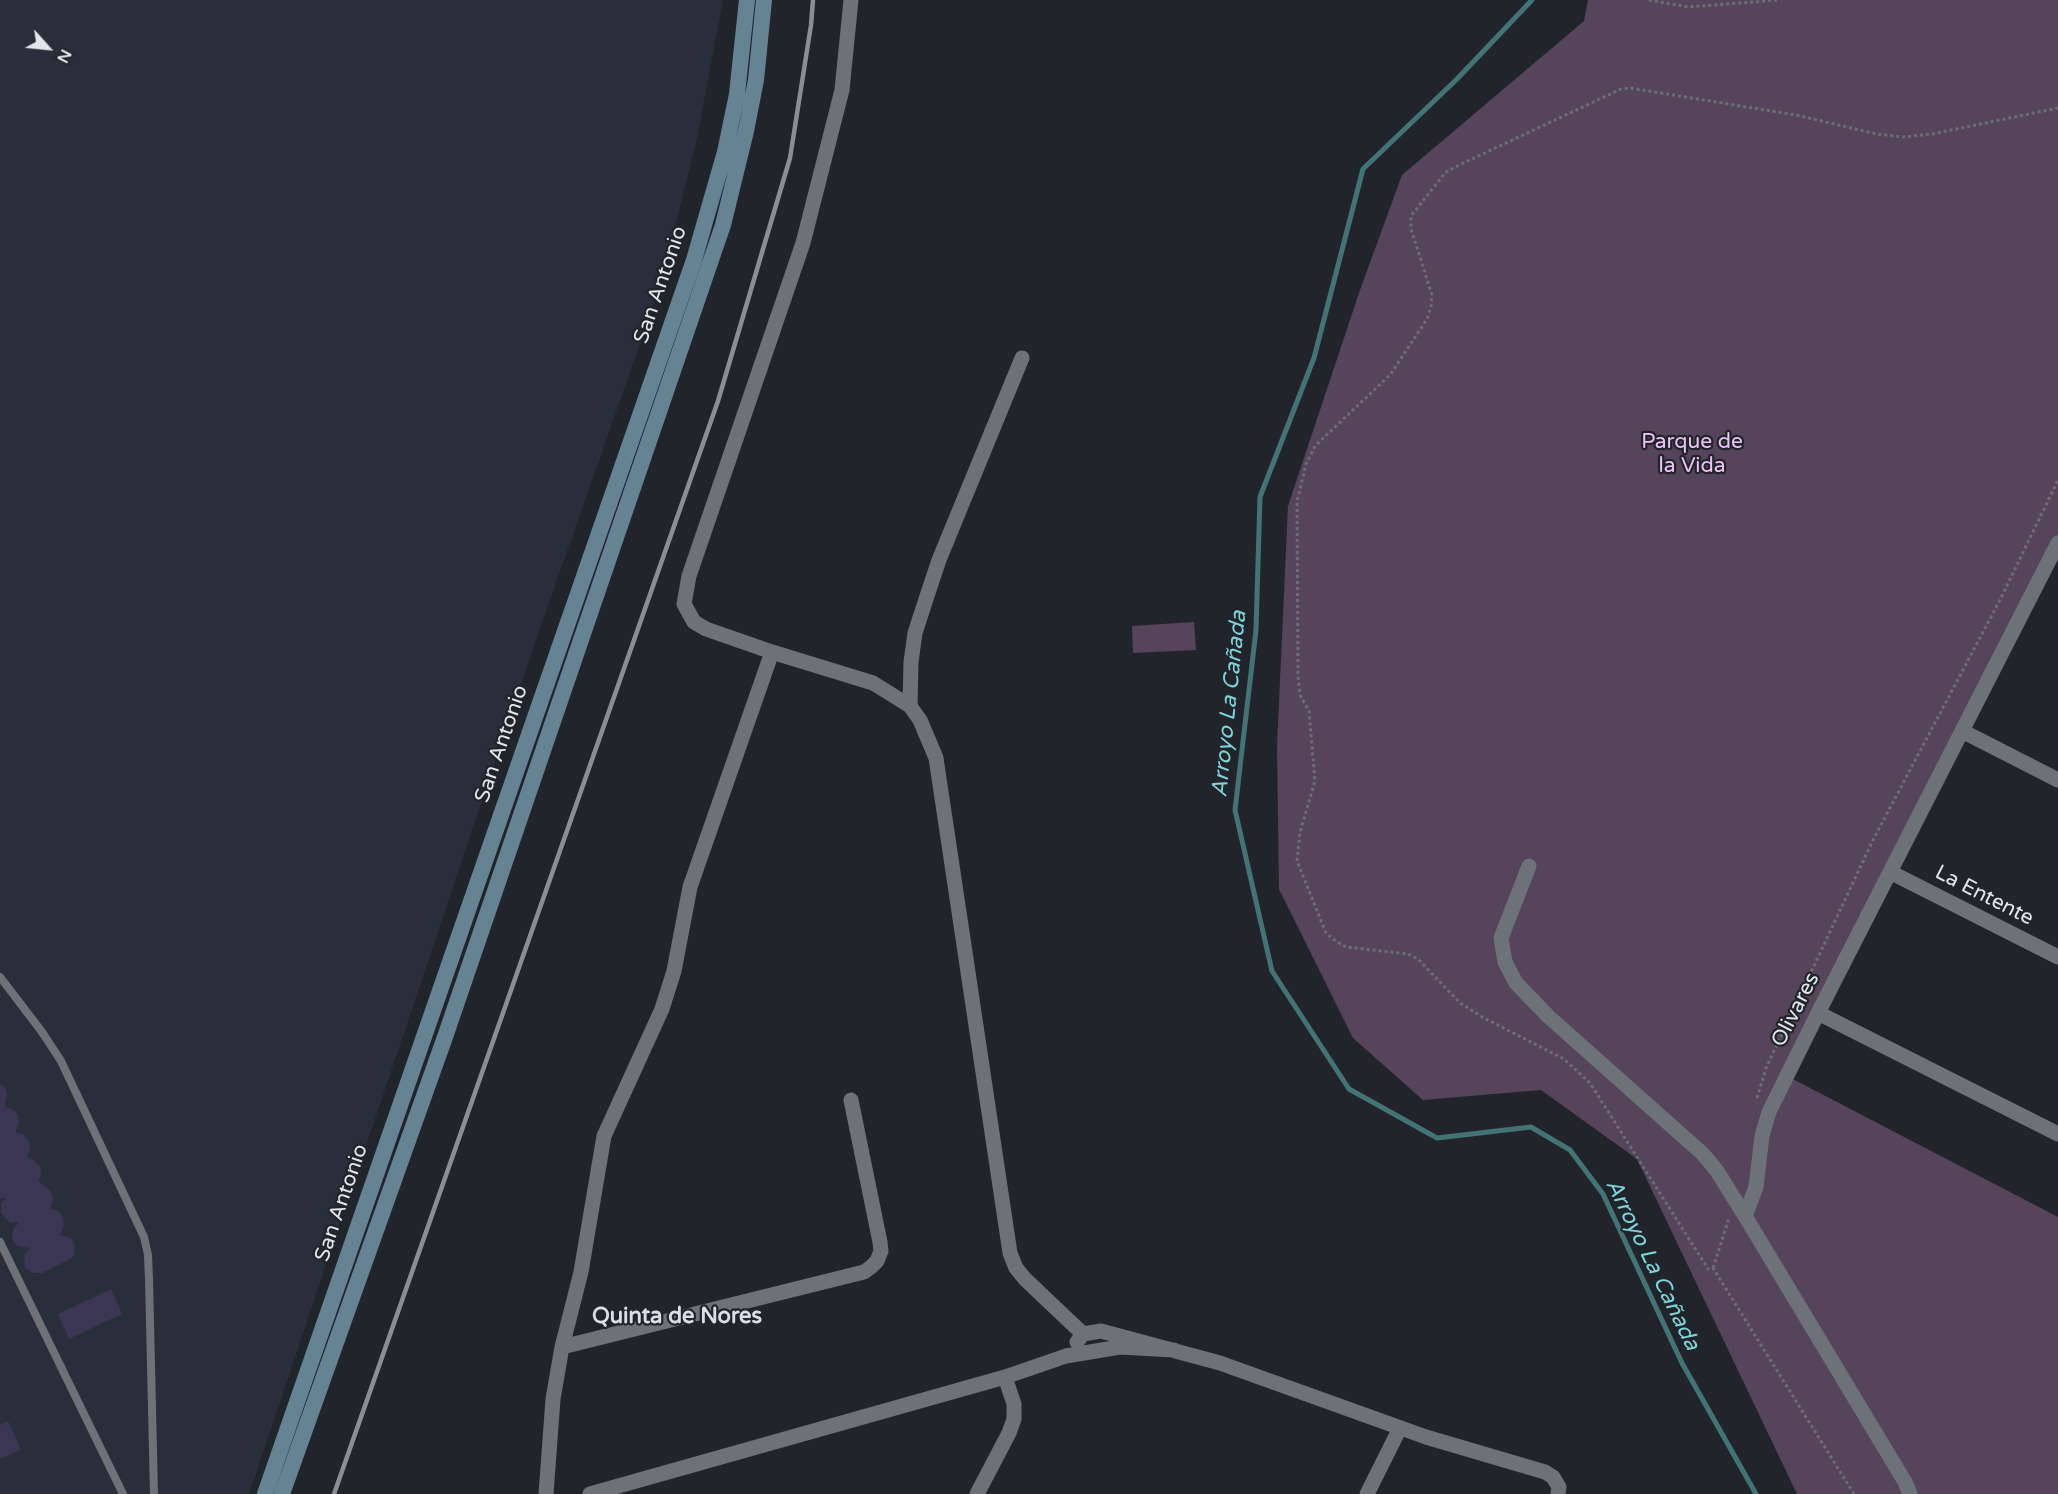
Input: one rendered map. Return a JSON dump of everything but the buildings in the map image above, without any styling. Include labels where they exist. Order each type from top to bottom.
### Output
[{"type":"main road","name":"San Antonio","points":[[265,1494],[694,260],[723,162],[737,94],[747,0]]},
{"type":"main road","name":"San Antonio","points":[[282,1494],[445,1037],[723,225],[756,81],[764,0]]},
{"type":"street","points":[[851,0],[842,90],[803,243],[685,592],[684,604],[694,622],[706,629],[873,683],[910,706],[920,720],[936,758],[1010,1253],[1016,1268],[1025,1279],[1083,1334]]},
{"type":"street","points":[[910,706],[911,662],[915,633],[921,613],[939,560],[1022,358]]},
{"type":"street","name":"Olivares","points":[[1745,1216],[1756,1186],[1762,1136],[1769,1112],[2057,549]]},
{"type":"street","points":[[546,1494],[553,1399],[562,1347],[581,1272],[604,1136],[668,993],[690,887],[772,652]]},
{"type":"street","points":[[1962,731],[2058,780]]},
{"type":"street","points":[[1530,866],[1501,938],[1505,962],[1516,983],[1549,1017],[1703,1154],[1718,1171],[1905,1482],[1910,1494]]},
{"type":"street","name":"La Entente","points":[[1890,872],[2058,957]]},
{"type":"street","points":[[1818,1013],[2058,1134]]},
{"type":"street","points":[[562,1347],[864,1272],[871,1267],[877,1261],[881,1251],[880,1242],[851,1100]]},
{"type":"street","points":[[1066,1356],[1083,1334],[1101,1331],[1220,1363],[1400,1428],[1545,1472],[1553,1477],[1558,1486],[1558,1494]]},
{"type":"street","points":[[590,1494],[1005,1377],[1066,1356],[1120,1347],[1173,1350]]},
{"type":"street","points":[[977,1494],[1014,1419],[1014,1404],[1005,1377]]},
{"type":"street","points":[[1367,1494],[1400,1428]]},
{"type":"lane","points":[[0,977],[61,1061],[144,1237],[148,1255],[149,1280],[154,1494]]},
{"type":"lane","points":[[0,1242],[123,1494]]},
{"type":"path","points":[[1649,0],[1688,7],[1779,0]]},
{"type":"path","points":[[1713,1268],[1708,1269],[1590,1083],[1564,1059],[1484,1018],[1460,1002],[1418,959],[1408,954],[1346,947],[1326,933],[1297,861],[1300,832],[1315,781],[1310,711],[1300,695],[1298,677],[1297,502],[1305,464],[1315,446],[1390,375],[1427,319],[1432,295],[1411,229],[1411,216],[1445,173],[1621,88],[1796,115],[1876,134],[1903,137],[1932,134],[2058,108]]},
{"type":"path","points":[[1757,1098],[1766,1068],[1873,840],[2001,598],[2058,480]]},
{"type":"path","points":[[1735,1199],[1713,1268],[1854,1494]]},
{"type":"shaded area","points":[[0,0],[723,0],[697,139],[660,287],[539,631],[249,1494],[0,1494]]},
{"type":"green space","name":"Parque de la Vida","points":[[1588,0],[2058,0],[2058,543],[1787,1076],[2058,1217],[2058,1494],[1797,1494],[1637,1159],[1541,1090],[1423,1100],[1353,1038],[1279,889],[1277,746],[1288,506],[1360,290],[1402,175],[1584,21]]},
{"type":"green space","points":[[1194,622],[1196,650],[1133,653],[1132,626]]},
{"type":"waterway","name":"Arroyo La Cañada","points":[[1532,0],[1457,79],[1363,169],[1314,358],[1260,497],[1256,630],[1235,810],[1272,971],[1349,1089],[1437,1138],[1531,1127],[1570,1150],[1603,1194],[1682,1363],[1756,1494]]},
{"type":"railway","points":[[334,1494],[718,401],[790,158],[813,0]]},
{"type":"district","name":"Quinta de Nores","points":[[677,1317]]}]
